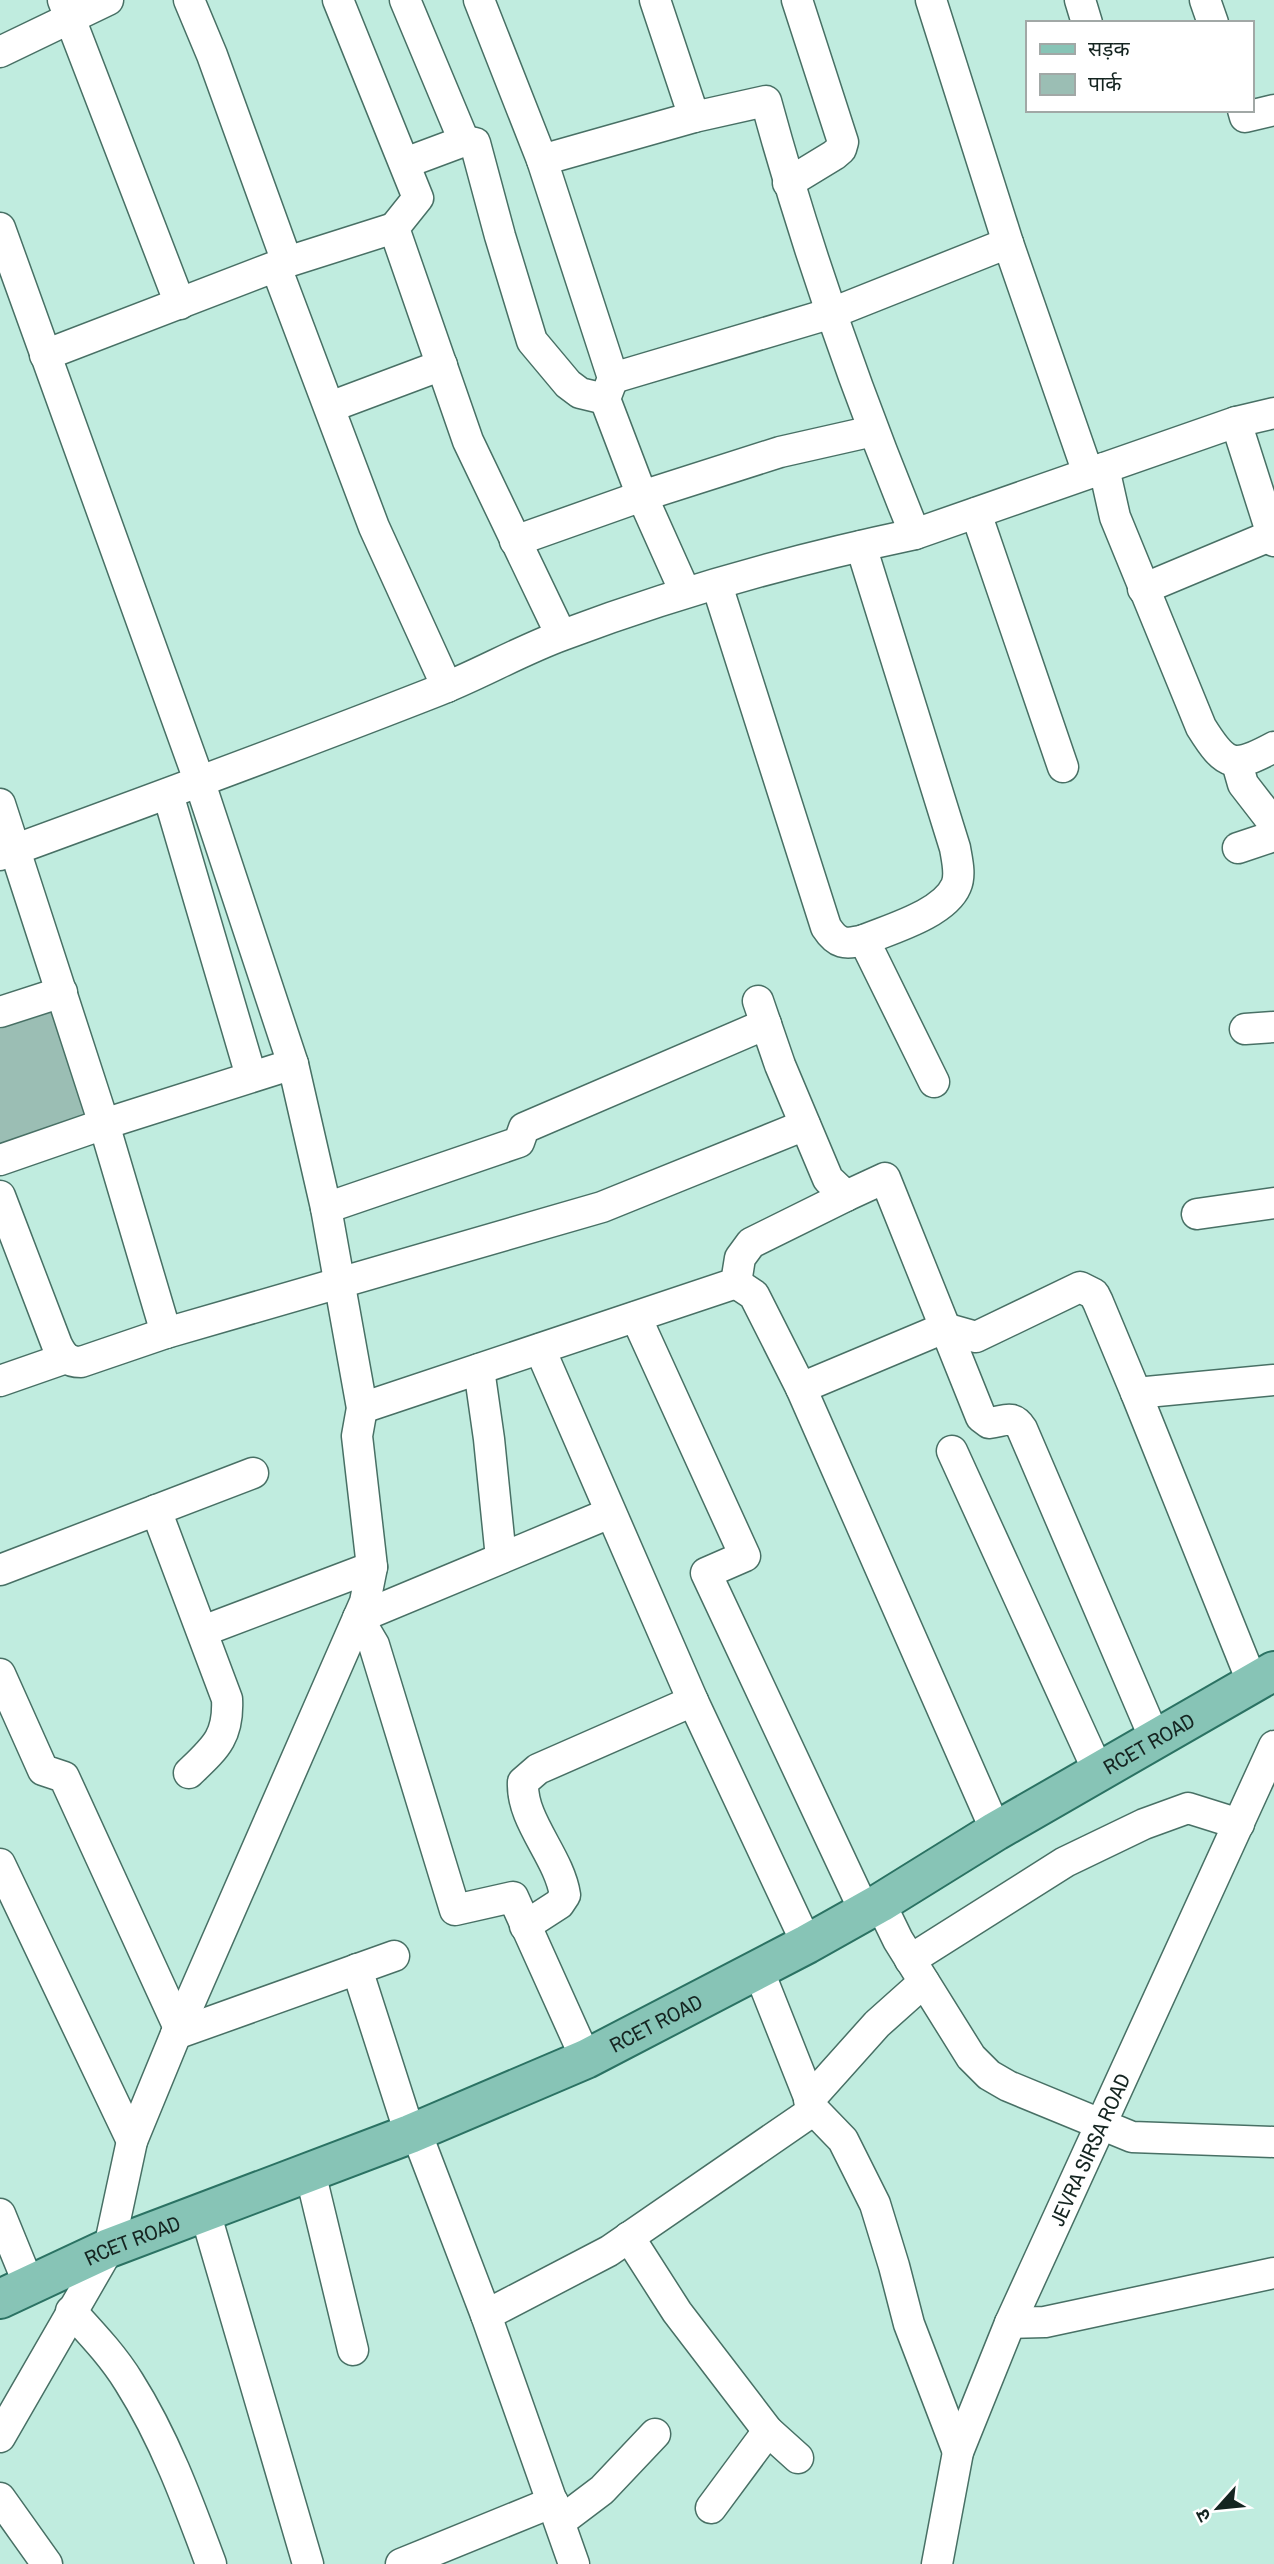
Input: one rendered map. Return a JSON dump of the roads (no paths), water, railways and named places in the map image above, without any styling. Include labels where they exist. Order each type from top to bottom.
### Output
[{"type":"main road","name":"RCET ROAD","points":[[15,2292],[108,2248],[413,2133],[586,2059],[872,1908],[996,1832],[1263,1677]]},
{"type":"street","points":[[0,52],[66,9],[108,0]]},
{"type":"street","points":[[189,0],[212,55],[330,407],[374,527],[447,687]]},
{"type":"street","points":[[45,355],[282,265],[394,228],[418,198],[338,0]]},
{"type":"street","points":[[405,0],[464,141]]},
{"type":"street","points":[[479,0],[542,160],[642,496],[685,592]]},
{"type":"street","points":[[655,0],[694,117]]},
{"type":"street","points":[[788,183],[841,149],[843,142],[797,0]]},
{"type":"street","points":[[931,0],[1008,243],[1143,589],[1201,727],[1219,752],[1237,763],[1252,759],[1274,747]]},
{"type":"street","points":[[1080,0],[1086,21]]},
{"type":"street","points":[[1205,0],[1212,21]]},
{"type":"street","points":[[66,9],[180,304]]},
{"type":"street","points":[[542,160],[694,117],[766,101],[788,183],[832,313],[873,431],[915,534]]},
{"type":"street","points":[[1244,112],[1245,117],[1274,110]]},
{"type":"street","points":[[405,163],[464,141],[475,143],[532,341],[568,384],[580,393],[609,388],[832,313],[1008,243]]},
{"type":"street","points":[[0,228],[10,287],[45,355],[200,783],[293,1064],[326,1208],[362,1408],[357,1436],[372,1567],[365,1602],[132,2141],[108,2248],[0,2437]]},
{"type":"street","points":[[394,228],[468,441],[561,635]]},
{"type":"street","points":[[330,407],[442,365]]},
{"type":"street","points":[[8,852],[200,783],[447,687],[561,635],[685,592],[915,534],[1236,422],[1274,413]]},
{"type":"street","points":[[1143,589],[1273,538],[1236,422]]},
{"type":"street","points":[[515,541],[642,496],[780,452],[873,431]]},
{"type":"street","points":[[976,513],[1063,767]]},
{"type":"street","points":[[717,585],[826,927],[834,939],[841,943],[864,940],[933,910],[949,898],[957,884],[958,866],[956,848],[860,546]]},
{"type":"street","points":[[1237,763],[1243,784],[1274,824]]},
{"type":"street","points":[[168,794],[251,1076]]},
{"type":"street","points":[[0,804],[8,852],[62,992],[166,1333]]},
{"type":"street","points":[[1238,848],[1274,836]]},
{"type":"street","points":[[864,940],[934,1082]]},
{"type":"street","points":[[0,1012],[62,992]]},
{"type":"street","points":[[326,1208],[519,1142],[524,1128],[762,1012],[828,1180],[846,1196]]},
{"type":"street","points":[[0,1160],[293,1064]]},
{"type":"street","points":[[0,1196],[57,1345],[65,1358],[81,1362],[166,1333],[601,1207],[805,1125]]},
{"type":"street","points":[[736,1283],[740,1258],[751,1243],[885,1178],[981,1417],[989,1423],[1013,1419],[1022,1429],[1155,1739]]},
{"type":"street","points":[[1197,1214],[1274,1203]]},
{"type":"street","points":[[362,1408],[736,1283]]},
{"type":"street","points":[[736,1283],[754,1295],[801,1388],[996,1832]]},
{"type":"street","points":[[801,1388],[944,1328],[976,1337],[1074,1288],[1088,1289],[1098,1302],[1263,1677]]},
{"type":"street","points":[[636,1317],[745,1556],[706,1573],[872,1908],[917,1971],[971,2057],[989,2075],[1132,2137],[1274,2141]]},
{"type":"street","points":[[540,1349],[693,1701],[807,1944]]},
{"type":"street","points":[[0,1381],[65,1358]]},
{"type":"street","points":[[479,1369],[501,1558]]},
{"type":"street","points":[[1136,1392],[1274,1380]]},
{"type":"street","points":[[952,1451],[1099,1773]]},
{"type":"street","points":[[0,1570],[253,1473]]},
{"type":"street","points":[[156,1510],[227,1699],[228,1717],[224,1734],[214,1749],[189,1773]]},
{"type":"street","points":[[358,1618],[610,1513]]},
{"type":"street","points":[[203,1631],[372,1567]]},
{"type":"street","points":[[358,1618],[374,1645],[455,1910],[513,1897],[586,2059]]},
{"type":"street","points":[[0,1674],[43,1770],[64,1777],[178,2031]]},
{"type":"street","points":[[524,1926],[559,1904],[565,1895],[560,1875],[526,1804],[523,1782],[538,1769],[693,1701]]},
{"type":"street","name":"JEVRA SIRSA ROAD","points":[[937,2564],[958,2452],[1010,2323],[1274,1746]]},
{"type":"street","points":[[486,2315],[609,2251],[811,2105],[917,1971],[1065,1862],[1144,1824],[1188,1808],[1238,1824]]},
{"type":"street","points":[[0,1864],[132,2141]]},
{"type":"street","points":[[178,2031],[394,1956]]},
{"type":"street","points":[[357,1969],[413,2133],[486,2315],[575,2564]]},
{"type":"street","points":[[758,1969],[811,2105],[843,2140],[875,2204],[909,2325],[958,2452]]},
{"type":"street","points":[[310,2172],[353,2350]]},
{"type":"street","points":[[205,2212],[308,2564]]},
{"type":"street","points":[[0,2214],[15,2292]]},
{"type":"street","points":[[629,2237],[677,2312],[768,2431],[798,2458]]},
{"type":"street","points":[[1010,2323],[1045,2322],[1274,2273]]},
{"type":"street","points":[[71,2311],[105,2348],[129,2382],[156,2430],[181,2484],[211,2564]]},
{"type":"street","points":[[711,2508],[768,2431]]},
{"type":"street","points":[[401,2564],[557,2512],[601,2490],[655,2434]]},
{"type":"street","points":[[0,2498],[47,2564]]}]
